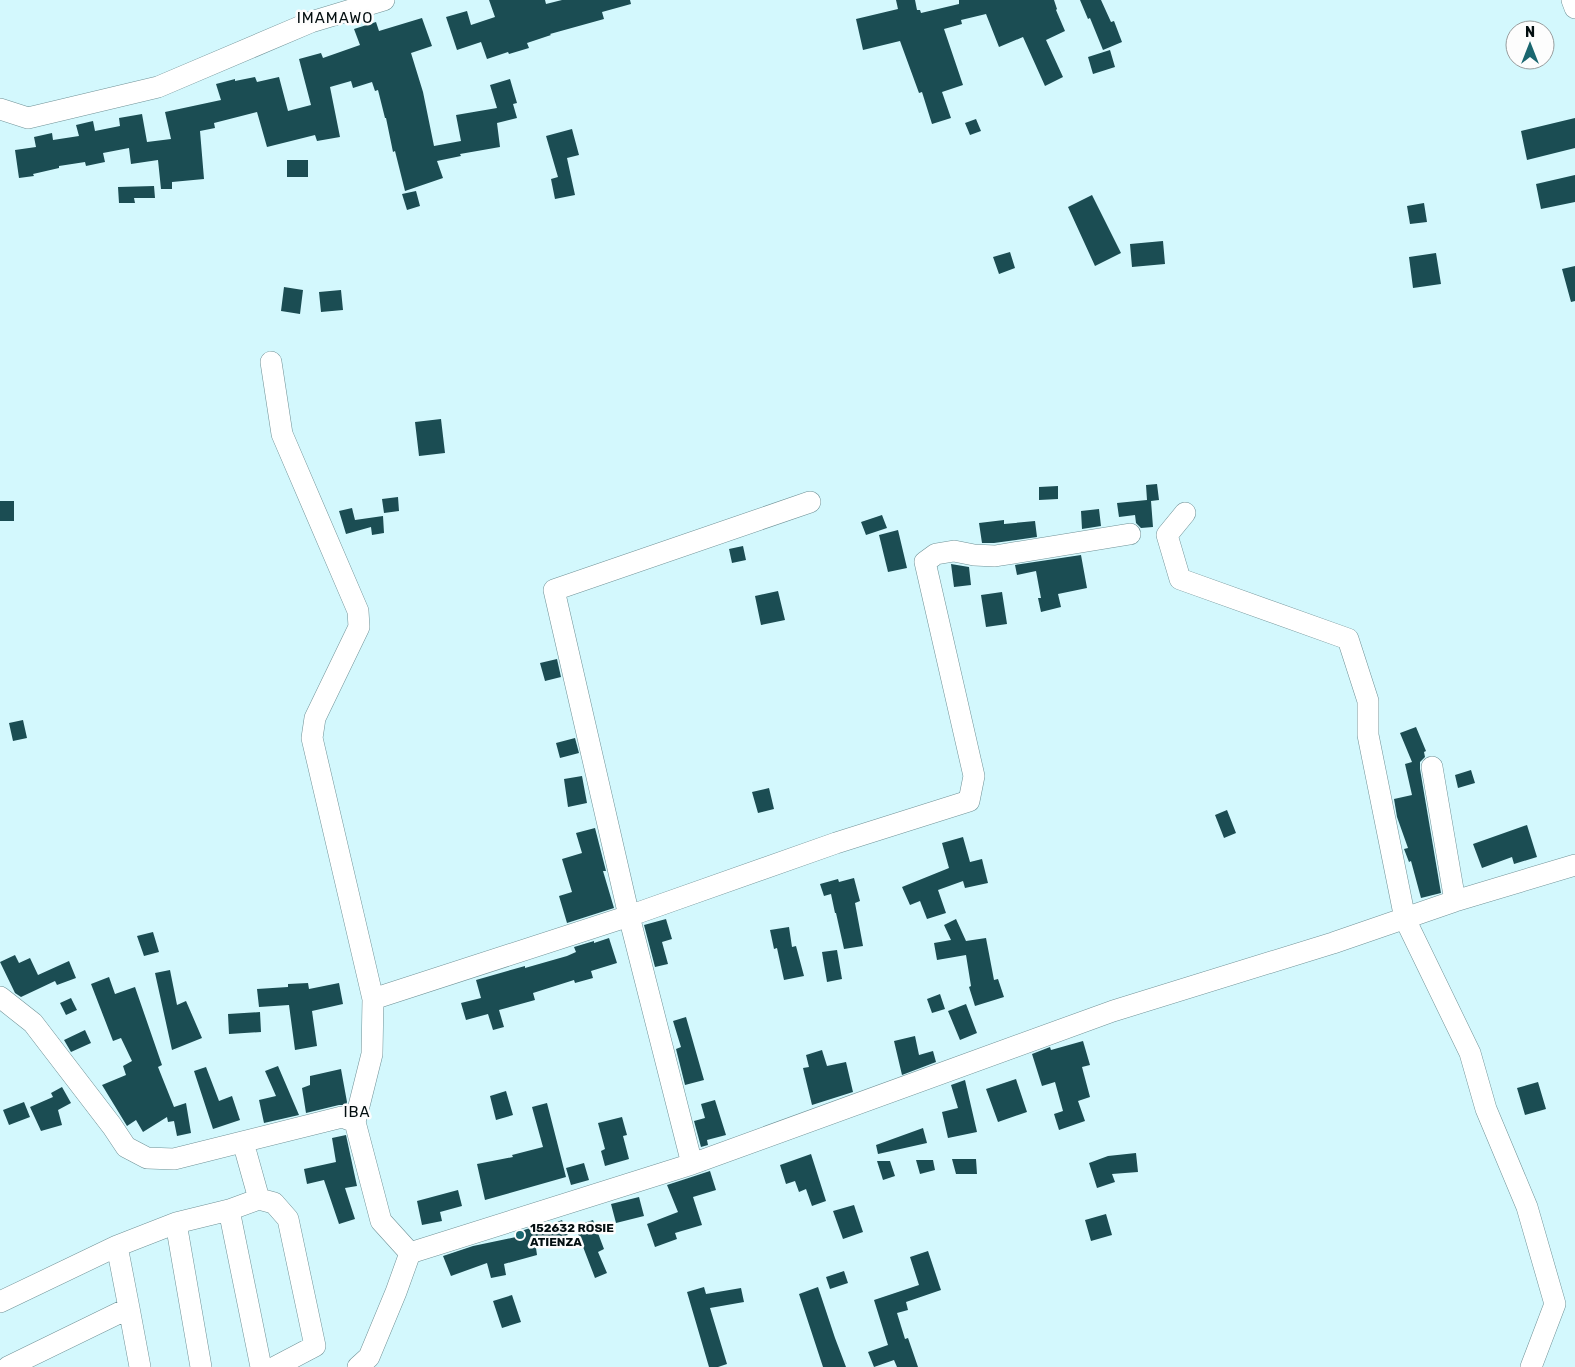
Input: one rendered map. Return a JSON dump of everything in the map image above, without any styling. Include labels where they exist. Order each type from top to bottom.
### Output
[{"type":"street","points":[[0,109],[28,118],[158,88],[311,22],[384,0]]},
{"type":"street","points":[[1572,0],[1575,8]]},
{"type":"street","points":[[271,362],[282,434],[358,611],[359,627],[315,718],[312,738],[374,999],[372,1054],[355,1122],[381,1221],[410,1253]]},
{"type":"street","points":[[692,1164],[629,916],[554,590],[810,502]]},
{"type":"street","points":[[1185,513],[1167,535],[1180,579],[1348,640],[1368,701],[1368,735],[1405,919],[1470,1053],[1486,1109],[1527,1207],[1555,1304],[1531,1367]]},
{"type":"street","points":[[374,999],[629,916],[836,843],[969,801],[974,776],[925,562],[936,554],[954,551],[974,555],[995,556],[1130,534]]},
{"type":"street","points":[[1432,767],[1456,901]]},
{"type":"street","points":[[410,1253],[692,1164],[1113,1011],[1333,943],[1456,901],[1575,865]]},
{"type":"street","points":[[0,997],[33,1023],[126,1147],[147,1158],[174,1159],[342,1117],[355,1122]]},
{"type":"street","points":[[243,1142],[259,1199]]},
{"type":"street","points":[[0,1302],[117,1246],[176,1223],[229,1210],[259,1199],[274,1203],[288,1219],[315,1346],[274,1367]]},
{"type":"street","points":[[229,1210],[261,1367]]},
{"type":"street","points":[[176,1223],[201,1367]]},
{"type":"street","points":[[117,1246],[140,1367]]},
{"type":"street","points":[[367,1364],[410,1253]]},
{"type":"street","points":[[8,1367],[129,1308]]},
{"type":"building","points":[[489,0],[545,0],[546,4],[562,0],[630,0],[631,4],[602,12],[604,19],[550,34],[527,43],[529,48],[509,54],[508,52],[487,59],[481,42],[457,50],[446,17],[467,11],[471,25],[495,17]]},
{"type":"building","points":[[896,0],[915,0],[917,10],[920,10],[921,13],[959,4],[959,0],[1054,0],[1065,31],[1046,40],[1063,77],[1045,86],[1023,37],[999,47],[986,14],[961,20],[962,24],[944,29],[963,85],[942,92],[951,118],[932,124],[922,92],[919,93],[900,41],[863,50],[856,19],[898,9]]},
{"type":"building","points":[[1080,0],[1101,0],[1111,22],[1114,21],[1122,42],[1103,50],[1090,18],[1088,19]]},
{"type":"building","points":[[422,18],[432,46],[411,53],[423,92],[434,146],[461,141],[456,115],[497,108],[490,85],[510,79],[517,103],[513,104],[517,118],[497,123],[500,147],[460,154],[461,156],[437,161],[443,178],[405,191],[395,151],[393,152],[378,90],[375,91],[372,82],[353,88],[351,81],[330,87],[340,137],[317,141],[315,135],[267,147],[257,112],[214,123],[215,128],[200,131],[204,179],[172,182],[172,189],[161,189],[158,160],[131,164],[129,148],[103,153],[105,162],[86,166],[85,162],[59,166],[59,168],[33,174],[34,176],[19,178],[15,150],[36,147],[34,137],[52,133],[53,140],[79,136],[76,125],[93,121],[95,131],[120,126],[119,118],[142,114],[147,142],[171,139],[165,112],[221,100],[216,84],[235,79],[235,81],[255,77],[257,82],[279,77],[288,111],[311,105],[299,59],[321,53],[323,58],[360,45],[354,29],[376,22],[379,31]]},
{"type":"building","points":[[1110,50],[1115,67],[1093,74],[1088,57]]},
{"type":"building","points":[[1575,118],[1575,148],[1527,160],[1521,131]]},
{"type":"building","points":[[976,119],[981,131],[970,135],[965,123]]},
{"type":"building","points":[[572,129],[579,155],[567,158],[575,195],[555,199],[551,179],[558,177],[546,136]]},
{"type":"building","points":[[287,160],[308,160],[308,177],[287,177]]},
{"type":"building","points":[[1575,175],[1575,202],[1541,209],[1536,184]]},
{"type":"building","points":[[154,186],[155,198],[134,198],[135,203],[119,203],[118,187]]},
{"type":"building","points":[[416,191],[420,206],[407,210],[402,194]]},
{"type":"building","points":[[1092,195],[1121,253],[1095,266],[1068,207]]},
{"type":"building","points":[[1424,203],[1427,222],[1410,224],[1407,206]]},
{"type":"building","points":[[1163,241],[1165,264],[1132,267],[1130,244]]},
{"type":"building","points":[[1010,252],[1015,268],[999,274],[993,257]]},
{"type":"building","points":[[1436,253],[1441,284],[1413,288],[1409,257]]},
{"type":"building","points":[[1575,266],[1575,301],[1571,302],[1562,269]]},
{"type":"building","points":[[284,287],[303,290],[300,314],[281,311]]},
{"type":"building","points":[[341,290],[343,310],[321,312],[319,292]]},
{"type":"building","points":[[441,419],[445,453],[419,456],[415,422]]},
{"type":"building","points":[[1157,484],[1159,500],[1151,501],[1153,527],[1141,528],[1136,523],[1135,515],[1119,517],[1117,503],[1147,500],[1146,485]]},
{"type":"building","points":[[1058,486],[1058,499],[1039,500],[1039,487]]},
{"type":"building","points":[[398,497],[399,511],[384,513],[382,499]]},
{"type":"building","points":[[0,501],[14,501],[14,521],[0,521]]},
{"type":"building","points":[[352,508],[355,520],[383,516],[384,533],[372,535],[371,527],[346,534],[339,511]]},
{"type":"building","points":[[1099,509],[1101,526],[1082,529],[1081,511]]},
{"type":"building","points":[[882,515],[887,528],[866,535],[861,522]]},
{"type":"building","points":[[1004,520],[1004,524],[1035,521],[1037,537],[982,543],[979,523]]},
{"type":"building","points":[[898,530],[907,568],[888,572],[879,535]]},
{"type":"building","points":[[743,546],[746,560],[732,563],[729,549]]},
{"type":"building","points":[[1081,555],[1087,588],[1058,594],[1061,607],[1041,612],[1038,598],[1041,598],[1036,571],[1017,575],[1015,565]]},
{"type":"building","points":[[951,564],[969,567],[971,585],[954,587]]},
{"type":"building","points":[[778,591],[785,620],[761,625],[755,596]]},
{"type":"building","points":[[1002,592],[1007,624],[986,627],[981,595]]},
{"type":"building","points":[[557,659],[561,677],[545,681],[540,663]]},
{"type":"building","points":[[23,720],[27,738],[13,741],[9,723]]},
{"type":"building","points":[[1416,727],[1426,751],[1424,752],[1425,757],[1420,762],[1420,769],[1441,893],[1421,898],[1411,861],[1409,862],[1404,849],[1408,848],[1397,817],[1394,799],[1412,795],[1405,764],[1412,762],[1400,733]]},
{"type":"building","points":[[575,738],[579,753],[560,758],[556,743]]},
{"type":"building","points":[[1471,770],[1475,783],[1458,788],[1455,775]]},
{"type":"building","points":[[582,776],[587,803],[568,807],[564,779]]},
{"type":"building","points":[[769,788],[774,809],[758,813],[752,792]]},
{"type":"building","points":[[1227,810],[1236,833],[1224,838],[1215,815]]},
{"type":"building","points":[[1527,825],[1537,857],[1514,864],[1512,857],[1482,868],[1473,844]]},
{"type":"building","points":[[595,828],[606,871],[603,871],[614,908],[567,923],[559,896],[572,892],[562,859],[582,853],[576,833]]},
{"type":"building","points":[[963,837],[970,862],[982,859],[988,883],[965,888],[963,881],[938,890],[946,913],[927,919],[920,901],[910,905],[902,887],[949,868],[942,843]]},
{"type":"building","points":[[854,878],[860,901],[855,903],[863,946],[844,949],[831,894],[824,896],[820,884],[838,879],[839,882]]},
{"type":"building","points":[[666,919],[672,939],[662,942],[668,964],[655,967],[644,925]]},
{"type":"building","points":[[956,919],[966,941],[986,938],[994,980],[998,979],[1004,997],[975,1006],[969,987],[971,986],[966,955],[937,960],[934,943],[951,940],[944,925]]},
{"type":"building","points":[[789,927],[792,947],[796,946],[804,976],[784,980],[777,948],[774,949],[770,930]]},
{"type":"building","points":[[153,932],[159,952],[144,956],[137,936]]},
{"type":"building","points":[[609,938],[617,963],[591,971],[593,978],[575,983],[574,980],[533,993],[535,1000],[499,1010],[504,1027],[493,1030],[488,1014],[466,1020],[461,1003],[481,998],[476,980],[567,956],[576,952],[574,947]]},
{"type":"building","points":[[837,950],[842,979],[827,982],[822,952]]},
{"type":"building","points":[[15,955],[19,963],[30,958],[38,975],[69,961],[76,978],[57,985],[55,981],[21,997],[15,993],[0,962]]},
{"type":"building","points":[[170,970],[177,1005],[186,1001],[202,1038],[172,1050],[155,973]]},
{"type":"building","points":[[109,977],[115,994],[135,987],[162,1065],[158,1067],[174,1107],[186,1103],[191,1133],[177,1136],[174,1121],[168,1122],[167,1117],[143,1132],[136,1120],[127,1126],[102,1085],[126,1075],[123,1066],[132,1061],[121,1038],[113,1041],[91,984]]},
{"type":"building","points":[[308,983],[309,989],[339,983],[343,1004],[312,1011],[317,1046],[295,1050],[289,1005],[259,1007],[257,989],[288,987],[288,984]]},
{"type":"building","points":[[940,994],[945,1009],[932,1013],[927,999]]},
{"type":"building","points":[[71,998],[77,1010],[66,1015],[60,1003]]},
{"type":"building","points":[[966,1004],[977,1033],[960,1040],[948,1011]]},
{"type":"building","points":[[260,1012],[261,1032],[229,1034],[228,1014]]},
{"type":"building","points":[[686,1017],[704,1080],[685,1085],[676,1049],[681,1047],[673,1021]]},
{"type":"building","points":[[85,1030],[91,1043],[71,1052],[64,1040]]},
{"type":"building","points":[[915,1036],[919,1055],[933,1051],[936,1062],[902,1075],[894,1041]]},
{"type":"building","points":[[1083,1041],[1090,1065],[1082,1067],[1090,1097],[1078,1101],[1085,1121],[1059,1130],[1054,1114],[1063,1111],[1055,1082],[1042,1086],[1032,1054],[1050,1047],[1051,1050]]},
{"type":"building","points":[[822,1050],[827,1066],[846,1062],[853,1092],[812,1105],[803,1068],[809,1067],[806,1055]]},
{"type":"building","points":[[278,1066],[299,1115],[264,1123],[259,1100],[276,1096],[265,1071]]},
{"type":"building","points":[[206,1067],[219,1101],[232,1096],[240,1120],[213,1129],[194,1071]]},
{"type":"building","points":[[341,1069],[346,1105],[306,1113],[302,1088],[310,1085],[310,1076]]},
{"type":"building","points":[[1016,1079],[1027,1112],[998,1122],[986,1089]]},
{"type":"building","points":[[965,1080],[977,1132],[948,1138],[942,1112],[958,1108],[951,1085]]},
{"type":"building","points":[[1538,1082],[1546,1109],[1525,1115],[1517,1088]]},
{"type":"building","points":[[62,1087],[71,1103],[58,1110],[62,1125],[41,1131],[30,1107],[53,1097],[51,1093]]},
{"type":"building","points":[[506,1091],[513,1115],[496,1120],[490,1096]]},
{"type":"building","points":[[715,1100],[726,1135],[707,1140],[708,1145],[701,1147],[694,1121],[705,1118],[701,1104]]},
{"type":"building","points":[[24,1102],[30,1117],[9,1125],[3,1110]]},
{"type":"building","points":[[547,1103],[566,1177],[485,1200],[477,1164],[513,1157],[512,1155],[543,1147],[532,1107]]},
{"type":"building","points":[[622,1117],[627,1135],[623,1136],[629,1159],[605,1166],[601,1151],[605,1149],[598,1123]]},
{"type":"building","points":[[923,1128],[927,1143],[878,1154],[876,1145]]},
{"type":"building","points":[[346,1135],[357,1186],[345,1188],[355,1219],[339,1224],[324,1180],[307,1184],[304,1169],[336,1162],[332,1138]]},
{"type":"building","points":[[1136,1153],[1138,1172],[1112,1174],[1115,1182],[1097,1188],[1089,1163],[1108,1156]]},
{"type":"building","points":[[811,1154],[826,1201],[812,1206],[806,1189],[799,1192],[795,1181],[786,1184],[780,1165]]},
{"type":"building","points":[[952,1159],[976,1159],[977,1174],[956,1174]]},
{"type":"building","points":[[916,1160],[933,1160],[935,1170],[920,1174]]},
{"type":"building","points":[[877,1161],[890,1161],[895,1176],[883,1180]]},
{"type":"building","points":[[584,1163],[589,1180],[571,1185],[566,1168]]},
{"type":"building","points":[[710,1171],[716,1190],[693,1197],[702,1225],[675,1233],[677,1239],[655,1247],[647,1224],[678,1212],[667,1185]]},
{"type":"building","points":[[458,1190],[462,1206],[440,1212],[442,1221],[422,1225],[417,1201]]},
{"type":"building","points":[[639,1197],[644,1216],[616,1223],[611,1204]]},
{"type":"building","points":[[854,1205],[863,1232],[843,1239],[833,1211]]},
{"type":"building","points":[[1106,1214],[1112,1235],[1091,1241],[1085,1220]]},
{"type":"building","points":[[562,1220],[568,1235],[536,1248],[537,1255],[504,1264],[506,1275],[491,1278],[487,1263],[451,1276],[443,1256],[473,1246],[516,1237],[515,1233],[530,1228],[531,1233]]},
{"type":"building","points":[[593,1220],[604,1249],[598,1252],[607,1273],[595,1278],[575,1226]]},
{"type":"building","points":[[928,1251],[941,1290],[906,1302],[908,1310],[897,1313],[905,1339],[908,1338],[918,1367],[897,1367],[894,1360],[874,1367],[868,1352],[888,1345],[874,1300],[919,1285],[910,1257]]},
{"type":"building","points":[[844,1271],[848,1283],[830,1289],[826,1277]]},
{"type":"building","points":[[704,1287],[706,1294],[741,1288],[744,1302],[710,1308],[727,1364],[718,1367],[709,1367],[687,1292]]},
{"type":"building","points":[[818,1287],[846,1367],[823,1367],[799,1294]]},
{"type":"building","points":[[512,1295],[521,1322],[502,1328],[493,1301]]},
{"type":"place","name":"152632 ROSIE ATIENZA","points":[[520,1235]]},
{"type":"district","name":"IMAMAWO","points":[[335,18]]},
{"type":"district","name":"IBA","points":[[357,1112]]}]
